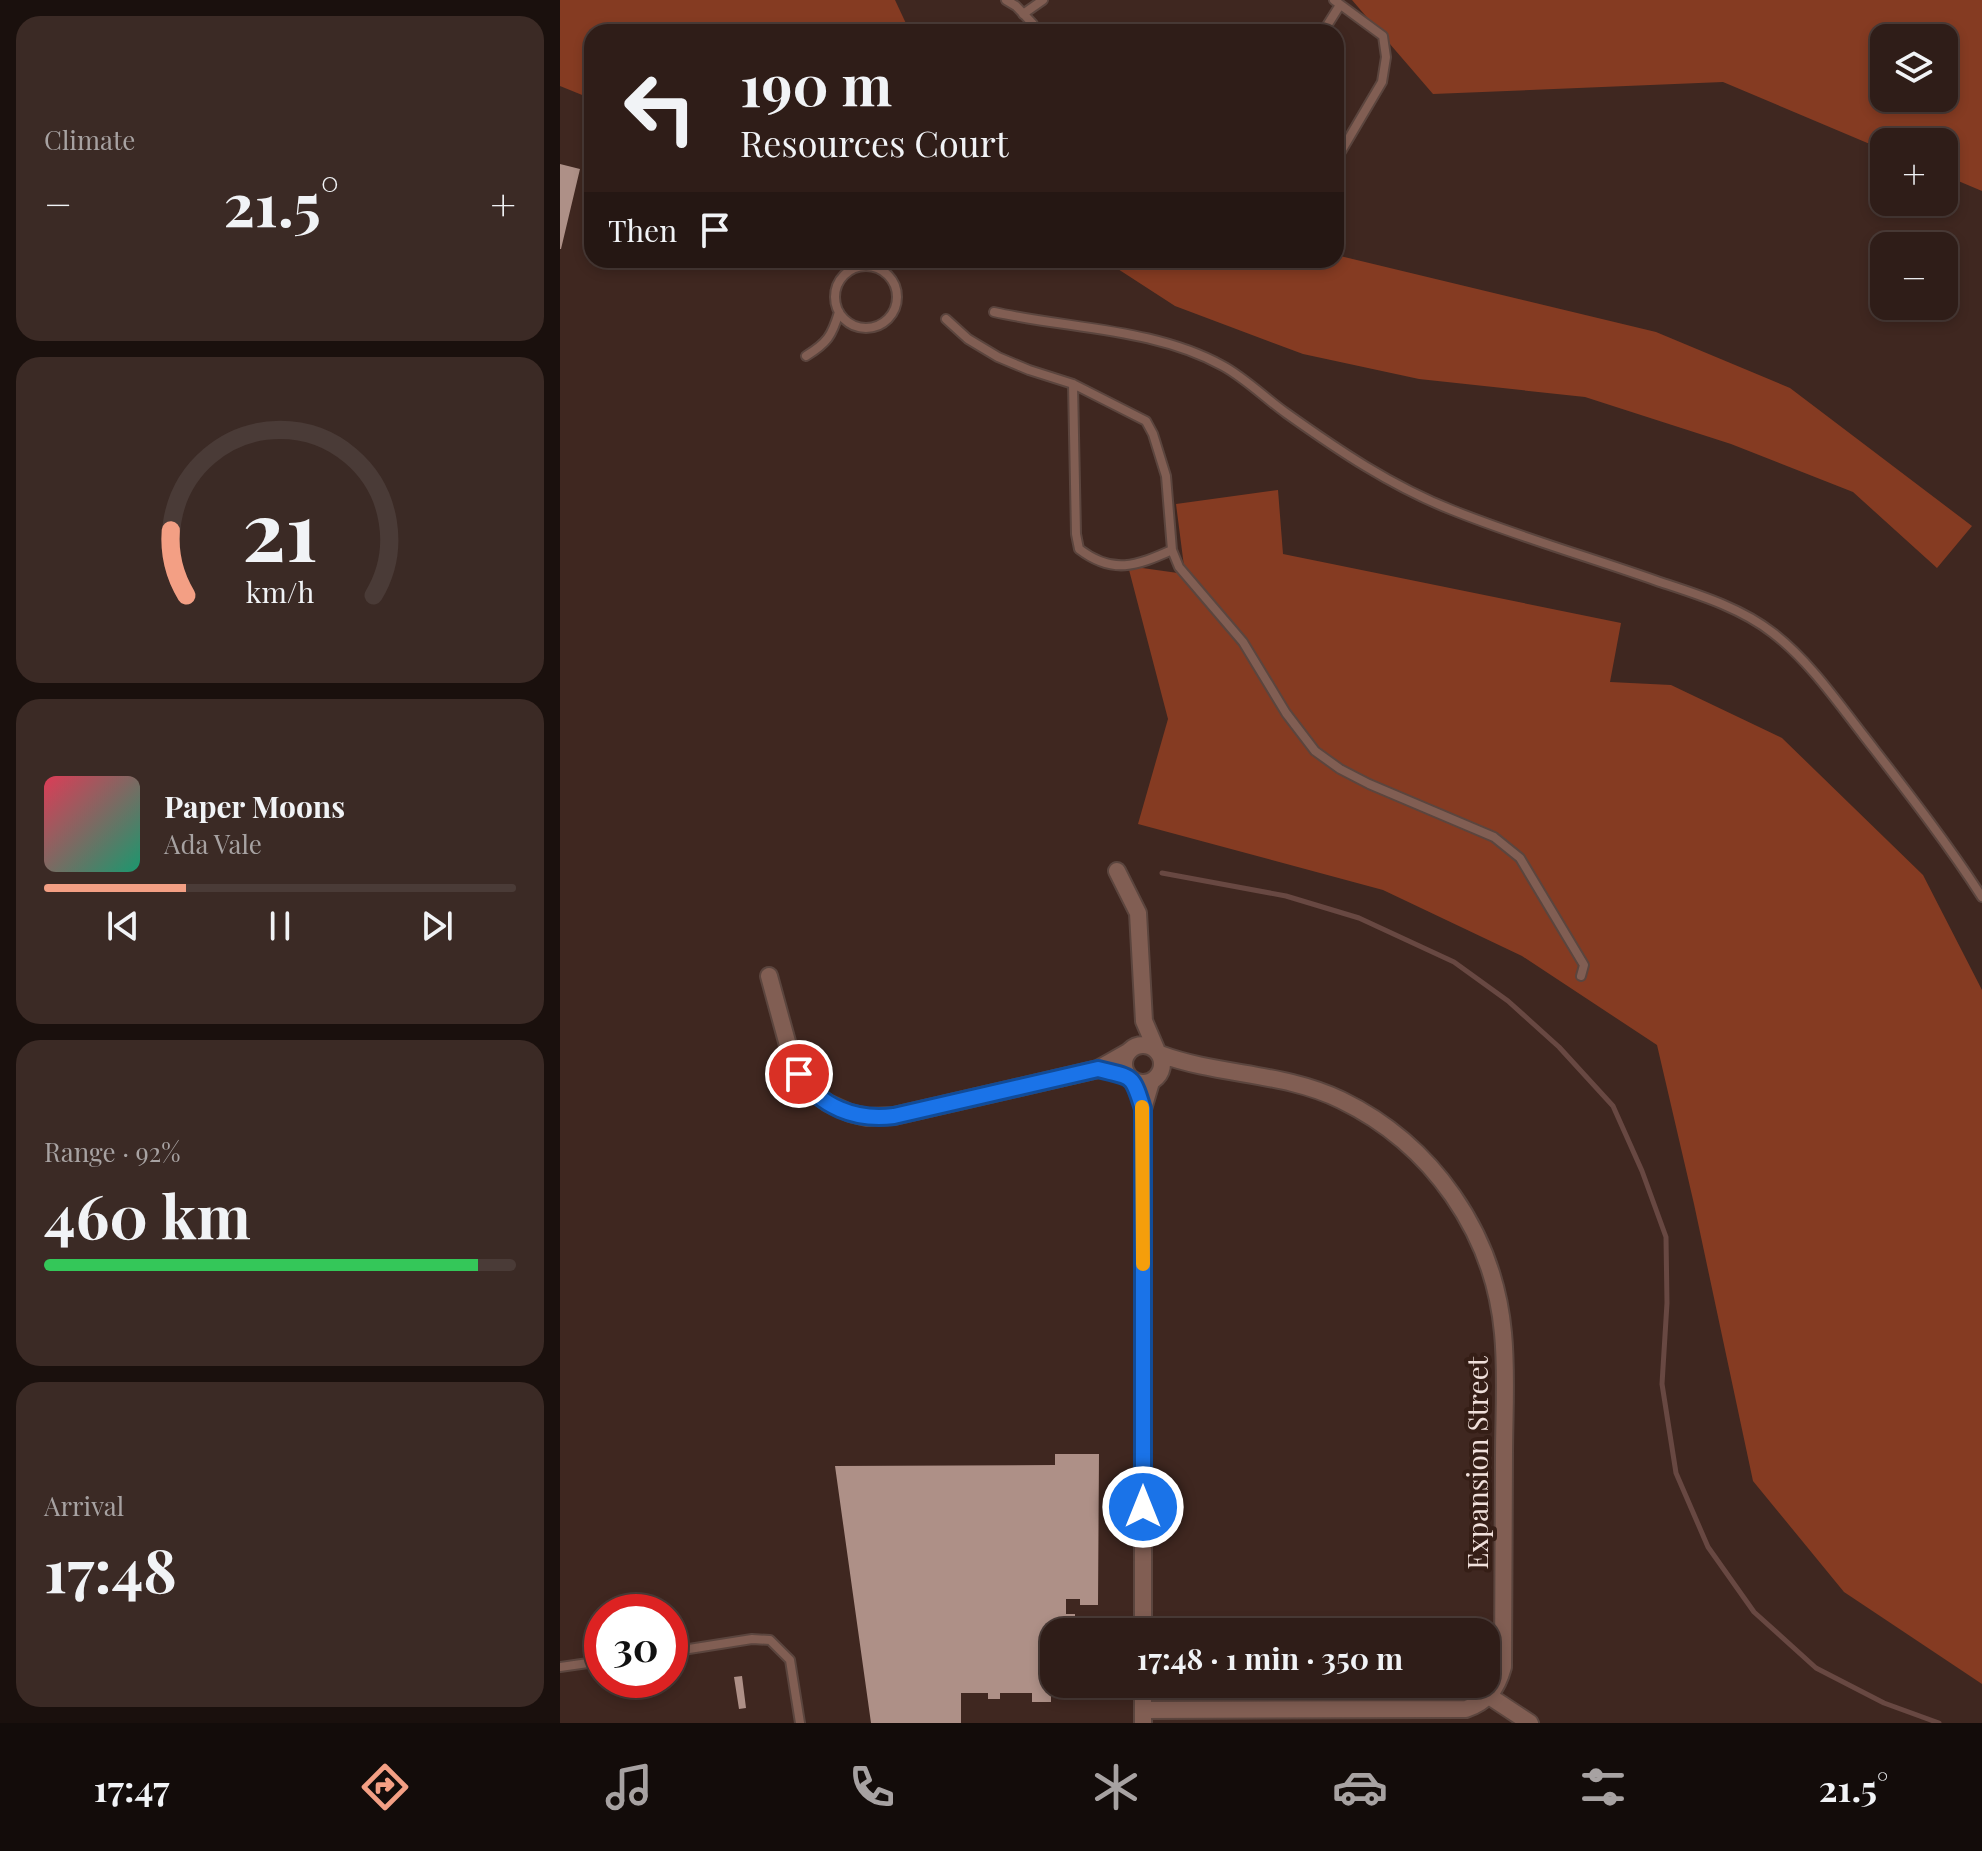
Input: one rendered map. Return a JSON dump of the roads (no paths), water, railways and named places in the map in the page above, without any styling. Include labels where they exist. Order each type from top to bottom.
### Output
[{"type":"street","points":[[1117,871],[1138,913],[1144,1021],[1162,1067],[1143,1079]]},
{"type":"street","points":[[769,976],[792,1060],[806,1085],[828,1103],[867,1117],[894,1116],[1098,1069],[1144,1044],[1158,1051]]},
{"type":"street","points":[[1143,1079],[1124,1065],[1144,1021]]},
{"type":"street","name":"Expansion Street","points":[[1158,1051],[1186,1064],[1306,1085],[1363,1112],[1402,1139],[1433,1169],[1454,1195],[1477,1234],[1497,1294],[1504,1346],[1503,1667],[1500,1677]]},
{"type":"street","points":[[1098,1069],[1143,1079],[1186,1064]]},
{"type":"street","points":[[1143,1079],[1143,1618]]},
{"type":"street","points":[[1143,1716],[1456,1710],[1473,1706],[1486,1698]]},
{"type":"street","points":[[1492,1698],[1530,1723]]},
{"type":"lane","points":[[1006,0],[1033,24]]},
{"type":"lane","points":[[1023,14],[1043,0]]},
{"type":"lane","points":[[1327,24],[1337,2],[1383,36],[1386,57],[1382,82],[1344,146]]},
{"type":"lane","points":[[855,268],[846,273],[835,296],[839,312],[845,320],[864,328],[884,323],[895,308],[897,299],[892,280],[875,268]]},
{"type":"lane","points":[[806,356],[821,347],[833,333],[839,312]]},
{"type":"lane","points":[[994,312],[1114,332],[1187,351],[1224,367],[1337,450],[1382,477],[1436,503],[1512,533],[1675,587],[1750,618],[1772,632],[1800,657],[1824,685],[1955,854],[1982,897]]},
{"type":"lane","points":[[946,319],[968,339],[998,357],[1073,384],[1146,421],[1166,476],[1172,550],[1179,567],[1243,642],[1286,713],[1315,751],[1369,784],[1494,837],[1520,858],[1584,965],[1581,976]]},
{"type":"lane","points":[[1073,384],[1076,534],[1079,549],[1091,558],[1117,567],[1149,560],[1172,550]]},
{"type":"lane","points":[[688,1649],[752,1639],[770,1640],[790,1660],[800,1723]]},
{"type":"lane","points":[[560,1667],[584,1664]]},
{"type":"waterway","points":[[1162,873],[1286,896],[1359,918],[1454,962],[1508,1001],[1559,1047],[1613,1106],[1642,1171],[1666,1237],[1667,1303],[1662,1384],[1676,1473],[1708,1547],[1754,1612],[1816,1668],[1884,1703],[1939,1723]]}]
